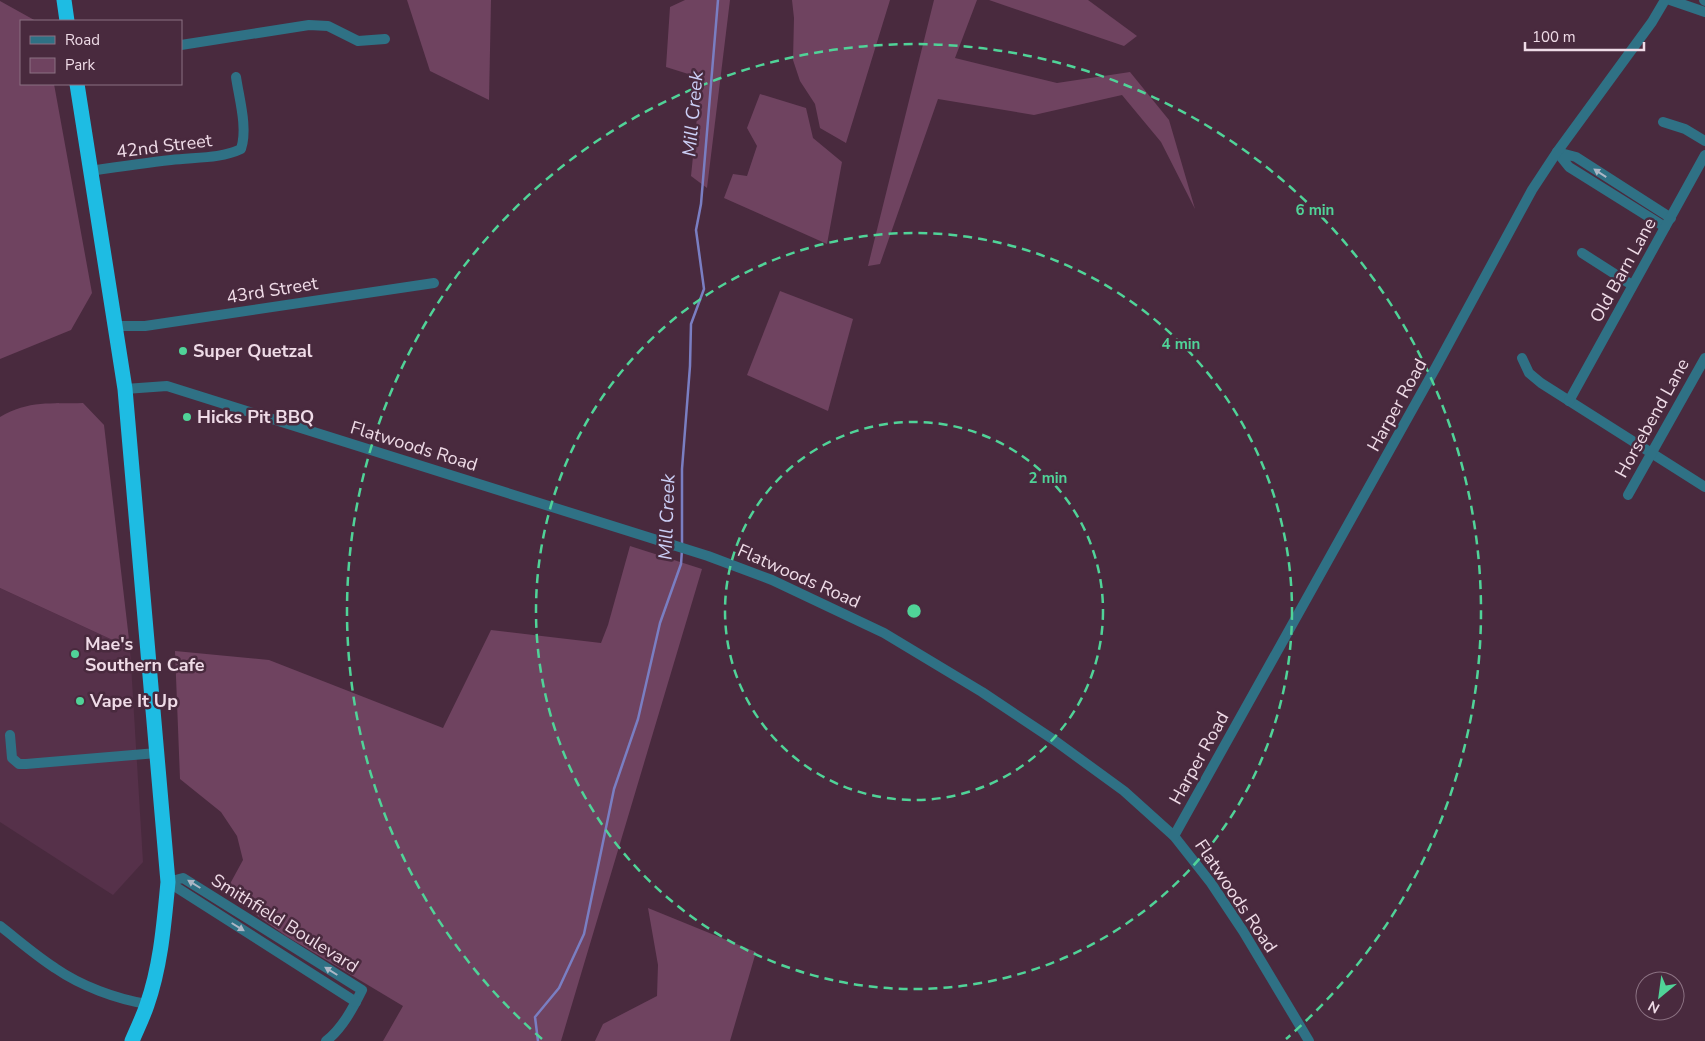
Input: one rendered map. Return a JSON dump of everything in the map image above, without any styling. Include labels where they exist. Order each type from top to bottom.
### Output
[{"type":"highway","points":[[64,0],[67,20]]},
{"type":"highway","points":[[77,85],[125,389],[168,882],[162,941],[156,973],[147,1004],[132,1041]]},
{"type":"street","name":"Harper Road","points":[[1174,836],[1432,376],[1518,214],[1557,152],[1647,30],[1665,0]]},
{"type":"street","points":[[1670,0],[1705,12]]},
{"type":"street","points":[[182,44],[309,25],[328,26],[358,41],[385,39]]},
{"type":"street","name":"42nd Street","points":[[90,172],[171,160],[222,155],[241,149],[244,134],[236,77]]},
{"type":"street","points":[[1663,122],[1685,129],[1705,141]]},
{"type":"street","points":[[1557,152],[1576,157],[1671,218]]},
{"type":"street","points":[[1557,152],[1569,167],[1665,227]]},
{"type":"street","name":"Old Barn Lane","points":[[1569,401],[1705,155]]},
{"type":"street","points":[[1609,192],[1615,182]]},
{"type":"street","points":[[1582,252],[1632,285]]},
{"type":"street","name":"43rd Street","points":[[115,326],[145,326],[434,282]]},
{"type":"street","points":[[1522,358],[1529,372],[1541,383],[1705,487]]},
{"type":"street","name":"Horsebend Lane","points":[[1628,495],[1705,358]]},
{"type":"street","name":"Flatwoods Road","points":[[125,389],[167,386],[660,540],[745,569],[824,603],[884,633],[934,661],[982,692],[1101,774],[1174,836],[1211,883],[1243,931],[1309,1041]]},
{"type":"street","points":[[10,735],[12,758],[19,764],[157,754]]},
{"type":"street","name":"Smithfield Boulevard","points":[[168,882],[183,878],[362,990],[334,1035],[326,1041]]},
{"type":"street","points":[[0,926],[39,957],[72,978],[108,994],[147,1004]]},
{"type":"shaded area","points":[[0,588],[130,648],[143,862],[113,895],[0,822]]},
{"type":"green space","points":[[407,0],[491,0],[489,100],[430,71]]},
{"type":"green space","points":[[685,0],[730,0],[707,188],[691,176],[701,78],[666,67],[670,7]]},
{"type":"green space","points":[[792,0],[890,0],[846,143],[820,128],[815,104],[800,81],[793,60],[794,18]]},
{"type":"green space","points":[[934,0],[977,0],[955,58],[1057,83],[1130,72],[1169,120],[1195,209],[1161,142],[1122,95],[1034,115],[938,99],[880,264],[868,266]]},
{"type":"green space","points":[[989,0],[1088,0],[1137,36],[1124,46]]},
{"type":"green space","points":[[0,1],[34,20],[20,20],[20,85],[54,85],[92,293],[71,330],[0,359]]},
{"type":"green space","points":[[760,94],[806,108],[813,138],[842,162],[827,244],[724,198],[733,174],[747,176],[757,146],[747,128]]},
{"type":"green space","points":[[780,291],[853,319],[828,411],[747,375]]},
{"type":"green space","points":[[83,403],[104,425],[130,648],[0,588],[0,417],[31,405]]},
{"type":"green space","points":[[630,546],[702,569],[561,1041],[383,1041],[403,1006],[286,936],[225,893],[243,860],[237,836],[221,812],[180,779],[175,651],[269,660],[443,728],[491,630],[601,643],[608,625]]},
{"type":"green space","points":[[648,908],[756,952],[730,1041],[595,1041],[603,1024],[657,996],[658,965]]},
{"type":"waterway","name":"Mill Creek","points":[[682,545],[682,469],[690,366],[691,324],[704,289],[696,230],[701,204],[718,0]]},
{"type":"waterway","name":"Mill Creek","points":[[538,1041],[535,1017],[559,988],[584,934],[614,789],[638,719],[660,623],[681,564],[682,550]]},
{"type":"place","name":"Super Quetzal","points":[[183,351]]},
{"type":"place","name":"Hicks Pit BBQ","points":[[187,417]]},
{"type":"place","name":"Mae's Southern Cafe","points":[[75,654]]},
{"type":"place","name":"Vape It Up","points":[[80,701]]}]
